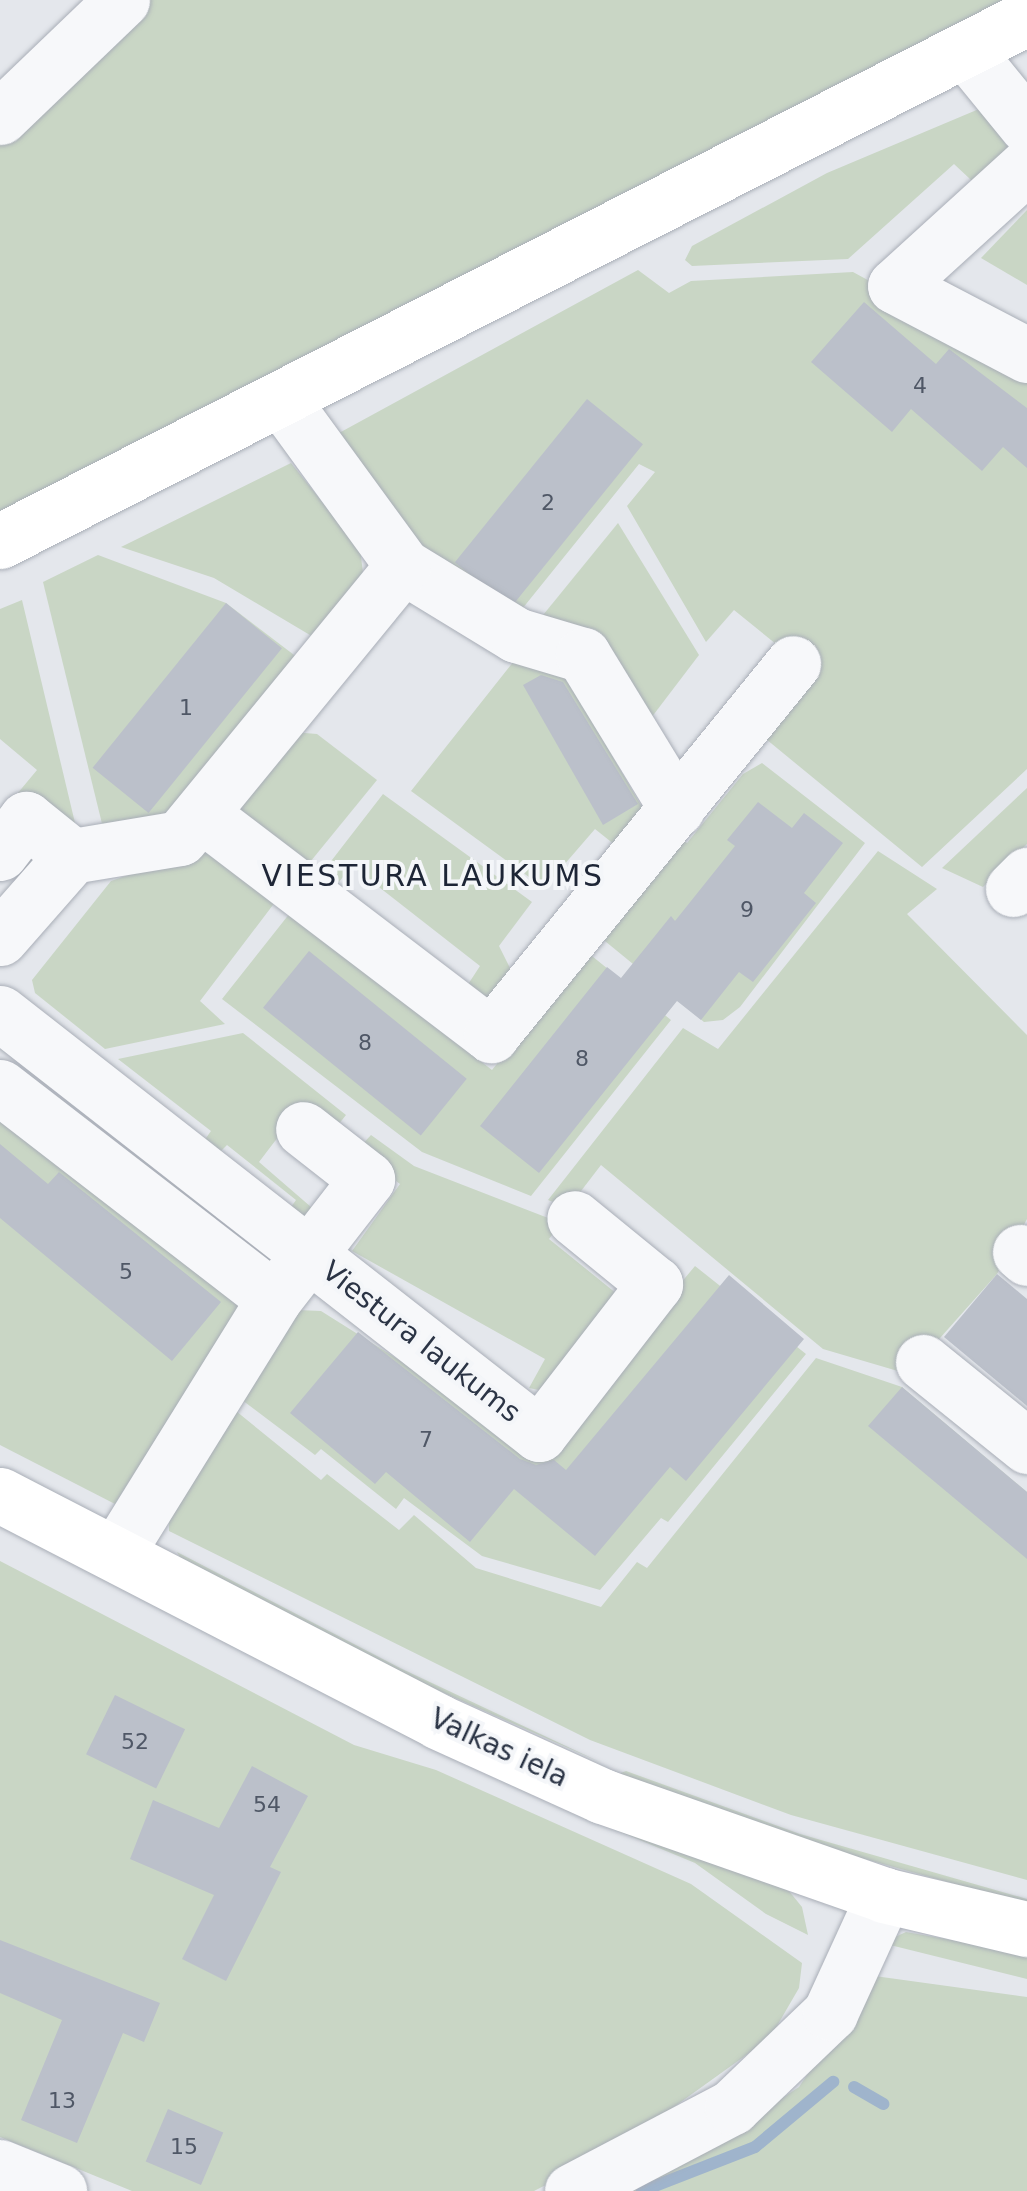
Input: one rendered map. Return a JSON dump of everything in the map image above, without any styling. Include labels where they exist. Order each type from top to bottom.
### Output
[{"type":"main road","points":[[0,540],[1027,18]]},
{"type":"main road","name":"Valkas iela","points":[[0,1494],[439,1722],[602,1796],[884,1895],[1027,1930]]},
{"type":"street","points":[[0,117],[99,8]]},
{"type":"street","points":[[965,50],[1027,126]]},
{"type":"street","points":[[1027,166],[895,286],[1027,355]]},
{"type":"street","points":[[282,400],[403,566],[516,635],[583,655],[677,809]]},
{"type":"street","points":[[0,938],[72,856],[180,838],[403,566]]},
{"type":"street","points":[[201,814],[491,1034],[793,663]]},
{"type":"street","points":[[0,853],[26,819],[72,856]]},
{"type":"street","name":"Viestura laukums","points":[[0,1013],[539,1434],[655,1284],[574,1218]]},
{"type":"street","points":[[0,1087],[274,1300]]},
{"type":"street","points":[[303,1130],[366,1179],[309,1253]]},
{"type":"street","name":"Viestura laukums","points":[[116,1554],[274,1300],[309,1253]]},
{"type":"street","points":[[923,1362],[1027,1446]]},
{"type":"street","points":[[572,2191],[732,2107],[830,2013],[884,1895]]},
{"type":"street","points":[[0,2167],[59,2191]]},
{"type":"green space","points":[[121,0],[1027,0],[0,541],[0,117]]},
{"type":"green space","points":[[979,109],[1020,163],[986,194],[954,164],[848,259],[692,266],[685,260],[692,246],[827,173]]},
{"type":"green space","points":[[1027,210],[1027,285],[981,258]]},
{"type":"green space","points":[[638,270],[669,293],[691,281],[853,272],[1027,367],[1027,769],[922,867],[761,735],[807,669],[734,610],[706,642],[627,506],[655,472],[639,464],[514,619],[441,581],[328,439]]},
{"type":"green space","points":[[291,463],[360,549],[363,573],[320,641],[214,578],[121,547]]},
{"type":"green space","points":[[618,523],[699,655],[648,722],[539,620]]},
{"type":"green space","points":[[98,555],[226,603],[298,658],[156,831],[105,836],[43,582]]},
{"type":"green space","points":[[22,600],[80,844],[2,812],[37,770],[0,739],[0,609]]},
{"type":"green space","points":[[518,656],[559,664],[647,816],[620,849],[595,829],[544,888],[411,791]]},
{"type":"green space","points":[[293,732],[317,734],[377,780],[306,867],[245,823],[234,803]]},
{"type":"green space","points":[[762,763],[865,843],[740,1007],[723,1020],[704,1022],[589,928],[674,835],[687,843],[743,774]]},
{"type":"green space","points":[[1027,788],[1027,844],[983,887],[942,868]]},
{"type":"green space","points":[[383,794],[532,902],[499,946],[513,974],[494,997],[482,1001],[465,989],[480,966],[352,866],[334,888],[318,878]]},
{"type":"green space","points":[[206,848],[282,893],[200,1001],[225,1024],[105,1049],[35,993],[32,980],[111,881]]},
{"type":"green space","points":[[878,851],[937,889],[907,914],[1027,1035],[1027,1219],[997,1274],[908,1374],[823,1349],[601,1165],[568,1208],[548,1200],[683,1028],[718,1049]]},
{"type":"green space","points":[[290,913],[492,1070],[587,952],[671,1020],[531,1196],[422,1152],[222,999]]},
{"type":"green space","points":[[243,1033],[346,1115],[334,1130],[301,1107],[259,1162],[311,1207],[311,1217],[279,1224],[296,1200],[227,1145],[209,1163],[194,1155],[211,1131],[118,1059]]},
{"type":"green space","points":[[0,1106],[239,1307],[115,1504],[0,1445]]},
{"type":"green space","points":[[371,1135],[414,1166],[561,1223],[549,1239],[622,1298],[539,1390],[529,1388],[545,1359],[352,1251],[400,1184],[357,1150]]},
{"type":"green space","points":[[695,1266],[806,1354],[668,1522],[661,1518],[600,1590],[482,1556],[404,1498],[396,1509],[321,1449],[315,1455],[234,1394],[298,1310],[321,1311],[542,1450]]},
{"type":"green space","points":[[816,1358],[902,1387],[1027,1492],[1027,1880],[791,1815],[590,1740],[169,1531],[169,1515],[231,1407],[321,1480],[327,1474],[399,1530],[414,1515],[476,1568],[601,1607],[637,1562],[647,1568]]},
{"type":"green space","points":[[177,1552],[400,1668],[602,1763],[397,1672],[182,1561]]},
{"type":"green space","points":[[0,1561],[354,1745],[436,1770],[691,1884],[802,1963],[799,1988],[770,2038],[614,2150],[534,2191],[132,2191],[0,2137]]},
{"type":"green space","points":[[626,1771],[800,1834],[1027,1899],[1027,1904],[800,1841],[618,1774]]},
{"type":"green space","points":[[609,1821],[789,1891],[802,1907],[808,1935],[766,1914],[695,1863],[606,1826]]},
{"type":"green space","points":[[906,1932],[1027,1953],[1027,1979],[882,1943]]},
{"type":"green space","points":[[860,1974],[1027,1997],[1027,2191],[623,2191],[716,2142],[799,2087],[851,2009]]},
{"type":"building","points":[[864,302],[936,364],[949,349],[1027,408],[1027,468],[1003,447],[982,471],[911,409],[892,432],[811,362]]},
{"type":"building","points":[[587,399],[643,444],[511,608],[455,562]]},
{"type":"building","points":[[226,603],[282,648],[149,813],[93,768]]},
{"type":"building","points":[[541,675],[563,682],[638,804],[603,825],[523,685]]},
{"type":"building","points":[[758,802],[792,828],[804,813],[843,843],[804,893],[816,903],[753,982],[739,972],[701,1020],[677,1001],[539,1173],[480,1126],[607,967],[621,978],[671,916],[675,921],[735,846],[727,840]]},
{"type":"building","points":[[309,951],[467,1079],[421,1135],[263,1008]]},
{"type":"building","points":[[0,1144],[48,1184],[59,1172],[221,1302],[172,1361],[0,1218]]},
{"type":"building","points":[[997,1274],[1027,1299],[1027,1406],[944,1337]]},
{"type":"building","points":[[729,1275],[804,1339],[686,1481],[670,1467],[595,1556],[514,1489],[470,1542],[386,1472],[375,1484],[290,1413],[358,1332],[520,1459],[536,1465],[554,1460],[566,1470]]},
{"type":"building","points":[[902,1387],[1027,1492],[1027,1559],[868,1426]]},
{"type":"building","points":[[115,1695],[185,1729],[156,1789],[86,1754]]},
{"type":"building","points":[[252,1766],[308,1796],[270,1867],[281,1872],[226,1981],[182,1959],[214,1895],[130,1859],[153,1800],[219,1828]]},
{"type":"building","points":[[0,1940],[160,2003],[144,2042],[123,2033],[77,2143],[21,2120],[62,2020],[0,1993]]},
{"type":"building","points":[[168,2109],[223,2132],[201,2185],[146,2161]]},
{"type":"waterway","points":[[642,2191],[755,2147],[833,2082]]},
{"type":"waterway","points":[[854,2087],[884,2104]]},
{"type":"district","name":"VIESTURA LAUKUMS","points":[[433,876]]}]
